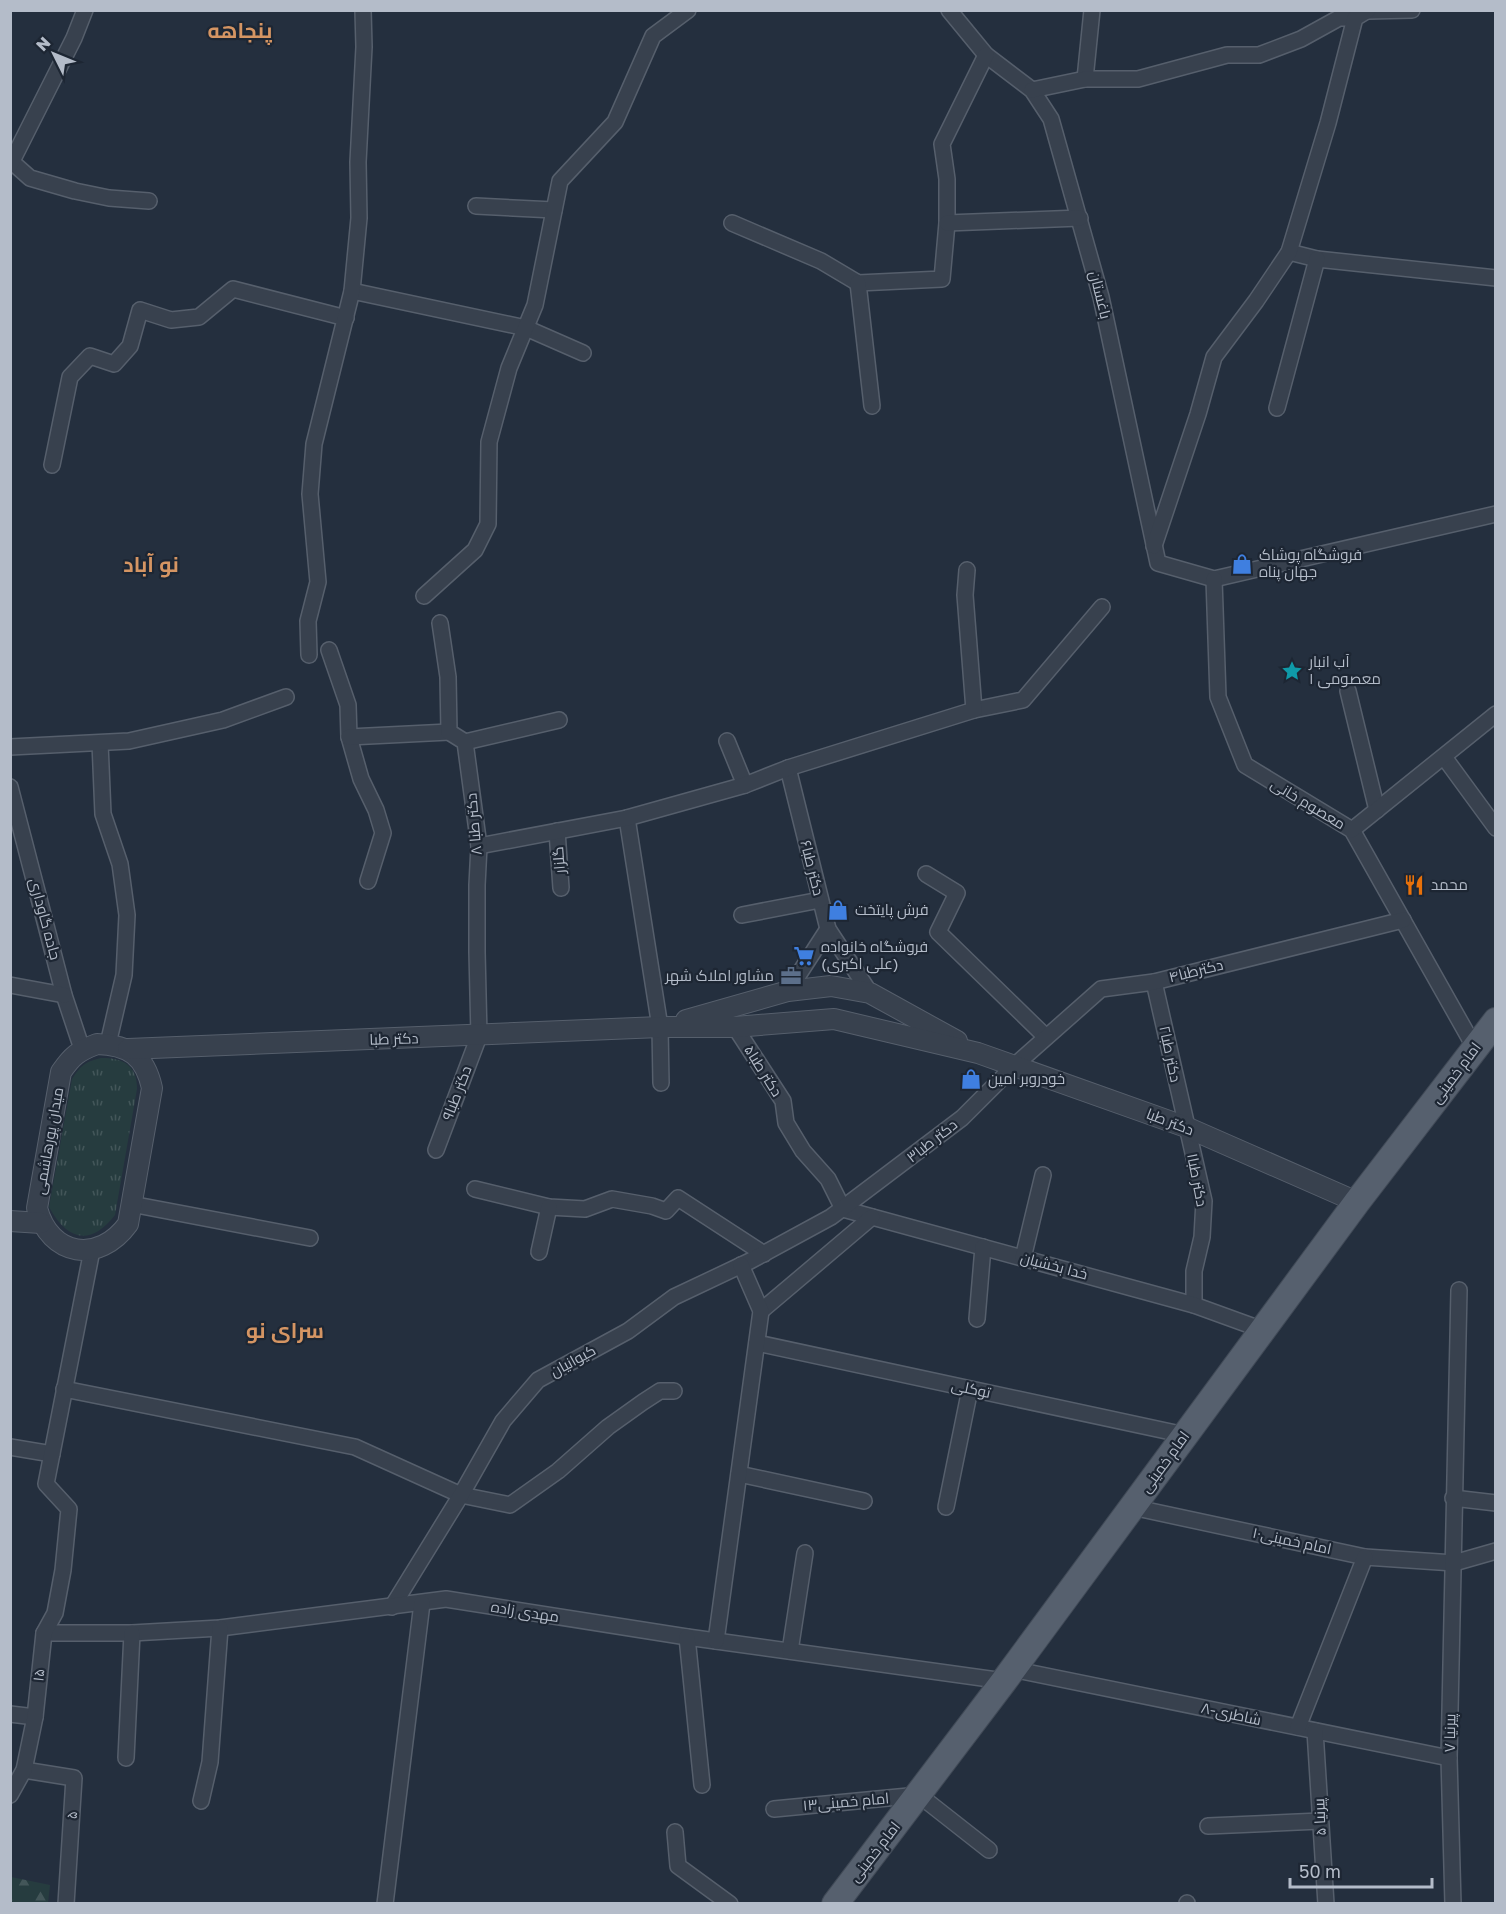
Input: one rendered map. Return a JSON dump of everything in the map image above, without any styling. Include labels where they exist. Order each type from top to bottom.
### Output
[{"type":"main road","name":"امام خمینی","points":[[835,1904],[919,1795],[1357,1202],[1495,1023]]},
{"type":"street","points":[[85,10],[74,38],[11,164],[30,178],[52,185],[109,198],[149,201]]},
{"type":"street","points":[[309,655],[308,621],[318,582],[310,494],[314,444],[352,291],[359,218],[358,162],[364,47],[363,10]]},
{"type":"street","points":[[424,596],[475,550],[488,524],[489,442],[509,368],[535,305],[560,181],[615,122],[653,36],[688,10]]},
{"type":"street","name":"باغستان","points":[[948,10],[986,55],[1032,90],[1051,119],[1101,297],[1158,563],[1214,579]]},
{"type":"street","points":[[1086,79],[1092,10]]},
{"type":"street","points":[[1032,90],[1086,79],[1137,79],[1227,55],[1259,54],[1301,39],[1339,18],[1364,13],[1412,10]]},
{"type":"street","points":[[1154,547],[1214,357],[1289,252],[1364,13]]},
{"type":"street","points":[[732,223],[821,261],[858,283],[942,279],[947,223],[947,179],[942,144],[986,55]]},
{"type":"street","points":[[476,206],[554,210]]},
{"type":"street","points":[[947,223],[1080,218]]},
{"type":"street","points":[[1289,252],[1317,259],[1496,278]]},
{"type":"street","points":[[1276,408],[1317,259]]},
{"type":"street","points":[[858,283],[872,406]]},
{"type":"street","points":[[52,465],[70,377],[90,356],[114,364],[130,346],[140,310],[171,320],[199,317],[233,289],[346,318]]},
{"type":"street","points":[[352,291],[526,328],[583,353]]},
{"type":"street","points":[[1214,579],[1496,514]]},
{"type":"street","points":[[967,570],[965,595],[974,710]]},
{"type":"street","name":"معصوم خانی","points":[[1214,579],[1218,697],[1245,765],[1352,830],[1475,1048]]},
{"type":"street","points":[[479,846],[627,818],[746,785],[788,768],[974,710],[1023,700],[1102,607]]},
{"type":"street","points":[[440,623],[448,677],[448,732]]},
{"type":"street","points":[[328,650],[348,705],[349,737],[361,779],[376,810],[383,833],[368,882]]},
{"type":"street","points":[[1348,690],[1377,810]]},
{"type":"street","points":[[10,747],[129,741],[223,720],[286,697]]},
{"type":"street","points":[[1352,830],[1496,714]]},
{"type":"street","points":[[349,737],[448,732],[465,742],[559,720]]},
{"type":"street","points":[[727,741],[746,785]]},
{"type":"street","name":"دکتر طبا ۸","points":[[465,742],[479,846],[477,885],[479,1036]]},
{"type":"street","points":[[100,743],[103,814],[120,864],[127,915],[124,975],[108,1044]]},
{"type":"street","points":[[1444,757],[1496,828]]},
{"type":"street","name":"دکتر طبا۶","points":[[788,768],[828,929],[870,993]]},
{"type":"street","name":"جاده گاوداری","points":[[10,787],[64,995],[82,1049]]},
{"type":"street","points":[[627,818],[660,1027],[661,1083]]},
{"type":"street","name":"گلزار","points":[[557,831],[561,888]]},
{"type":"street","points":[[926,874],[957,893],[938,932],[1046,1037]]},
{"type":"street","points":[[742,915],[820,900]]},
{"type":"street","name":"دکترطبا۴","points":[[1014,1066],[1101,989],[1154,982],[1403,920]]},
{"type":"street","points":[[788,991],[828,929]]},
{"type":"street","name":"دکتر طبا۲","points":[[1154,982],[1186,1126]]},
{"type":"street","points":[[10,985],[64,995]]},
{"type":"street","points":[[831,986],[834,1019]]},
{"type":"street","name":"دکتر طبا","points":[[660,1027],[788,991],[831,986],[870,993],[978,1053]]},
{"type":"street","name":"دکتر طبا","points":[[128,1049],[660,1027],[735,1027],[834,1019],[978,1053],[1186,1126],[1357,1202]]},
{"type":"street","name":"دکتر طبا۵","points":[[735,1027],[783,1101],[786,1123],[803,1151],[828,1179],[843,1209]]},
{"type":"street","name":"دکتر طبا۹","points":[[436,1150],[479,1036]]},
{"type":"street","points":[[10,1221],[41,1223],[62,1245],[76,1250],[92,1250],[106,1245],[119,1236],[128,1224],[152,1088],[149,1073],[140,1059],[128,1049],[113,1044],[97,1044],[82,1049]]},
{"type":"street","name":"میدان پورهاشمی","points":[[41,1223],[37,1208],[61,1072],[69,1059],[82,1049]]},
{"type":"street","name":"دکتر طبا۳","points":[[843,1209],[962,1118],[1014,1066]]},
{"type":"street","name":"دکتر طبا۱","points":[[1186,1126],[1204,1201],[1202,1237],[1194,1271],[1194,1305]]},
{"type":"street","points":[[1023,1258],[1043,1175]]},
{"type":"street","points":[[475,1189],[549,1207],[585,1209],[612,1199],[652,1206],[666,1211],[678,1198],[764,1254]]},
{"type":"street","points":[[131,1204],[310,1238]]},
{"type":"street","points":[[538,1252],[549,1207]]},
{"type":"street","name":"خدا بخشیان","points":[[843,1209],[1194,1305],[1263,1330]]},
{"type":"street","name":"کیوانیان","points":[[392,1607],[461,1495],[503,1421],[538,1380],[628,1331],[674,1297],[764,1254],[843,1209]]},
{"type":"street","points":[[761,1311],[872,1217]]},
{"type":"street","points":[[977,1319],[983,1247]]},
{"type":"street","points":[[10,1447],[52,1454],[92,1250]]},
{"type":"street","points":[[716,1641],[761,1311],[741,1265]]},
{"type":"street","name":"پیرنیا ۷","points":[[1453,1904],[1449,1758],[1459,1290]]},
{"type":"street","name":"توکلی","points":[[757,1342],[1185,1435]]},
{"type":"street","points":[[64,1389],[355,1447],[461,1495],[510,1504],[558,1471],[608,1427],[643,1402],[660,1391],[674,1391]]},
{"type":"street","points":[[946,1507],[970,1389]]},
{"type":"street","name":"۱۵","points":[[10,1795],[24,1770],[34,1717],[44,1632],[55,1613],[63,1570],[69,1509],[46,1484],[52,1454]]},
{"type":"street","points":[[739,1474],[864,1501]]},
{"type":"street","points":[[1453,1498],[1496,1503]]},
{"type":"street","name":"امام خمینی۱۰","points":[[1132,1506],[1365,1557],[1454,1563],[1496,1551]]},
{"type":"street","points":[[790,1651],[805,1553]]},
{"type":"street","points":[[1298,1727],[1365,1557]]},
{"type":"street","name":"مهدی زاده","points":[[44,1632],[132,1633],[220,1628],[446,1599],[716,1641],[1008,1675]]},
{"type":"street","points":[[385,1904],[422,1603]]},
{"type":"street","points":[[201,1801],[210,1762],[220,1628]]},
{"type":"street","points":[[126,1758],[132,1633]]},
{"type":"street","points":[[687,1637],[702,1785]]},
{"type":"street","name":"۸-شاطری","points":[[1008,1675],[1298,1727],[1449,1758]]},
{"type":"street","points":[[10,1714],[34,1717]]},
{"type":"street","name":"پیرنیا ۵","points":[[1316,1731],[1326,1904]]},
{"type":"street","name":"۵","points":[[24,1770],[74,1778],[66,1904]]},
{"type":"street","points":[[919,1795],[989,1850]]},
{"type":"street","name":"امام خمینی۱۳","points":[[774,1809],[919,1795]]},
{"type":"street","points":[[1208,1826],[1320,1821]]},
{"type":"street","points":[[675,1833],[678,1866],[730,1904]]},
{"type":"green space","points":[[101,1058],[116,1059],[127,1064],[134,1074],[137,1089],[115,1215],[97,1232],[79,1235],[63,1227],[49,1207],[72,1079],[84,1065]]},
{"type":"green space","points":[[11,1877],[50,1885],[48,1903],[11,1903]]},
{"type":"place","name":"فروشگاه پوشاک جهان پناه","points":[[1242,564]]},
{"type":"place","name":"آب انبار معصومی ۱","points":[[1292,671]]},
{"type":"place","name":"محمد","points":[[1414,885]]},
{"type":"place","name":"فرش پایتخت","points":[[838,910]]},
{"type":"place","name":"فروشگاه خانواده (علی اکبری)","points":[[804,956]]},
{"type":"place","name":"مشاور املاک شهر","points":[[791,976]]},
{"type":"place","name":"خودروبر امین","points":[[971,1079]]},
{"type":"district","name":"پنجاهه","points":[[240,31]]},
{"type":"district","name":"نو آباد","points":[[151,565]]},
{"type":"district","name":"سرای نو","points":[[285,1331]]}]
